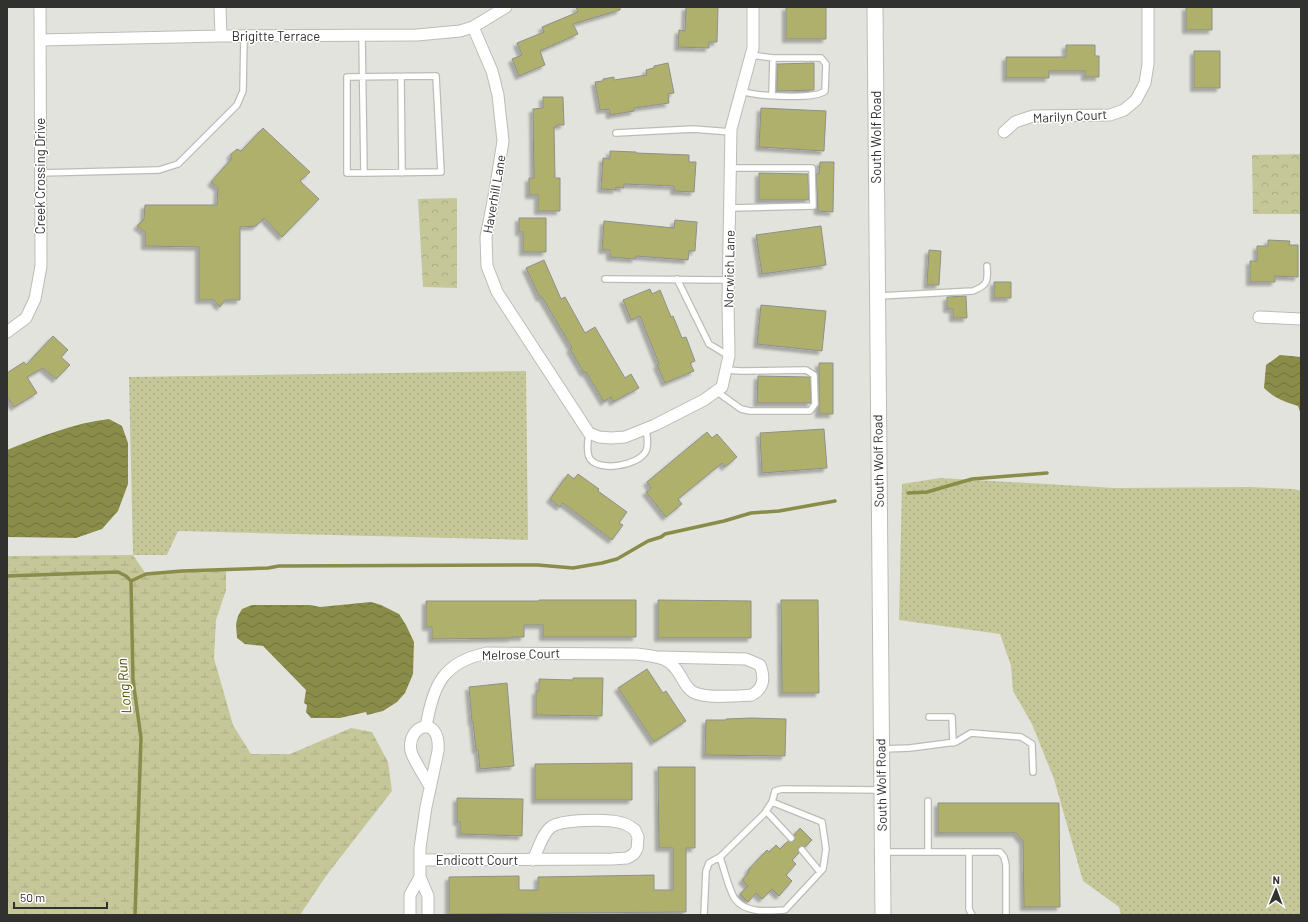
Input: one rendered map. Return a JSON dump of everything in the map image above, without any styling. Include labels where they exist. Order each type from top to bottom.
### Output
[{"type":"main road","name":"South Wolf Road","points":[[875,7],[882,915]]},
{"type":"street","name":"Creek Crossing Drive","points":[[7,332],[26,318],[35,299],[41,266],[40,7]]},
{"type":"street","points":[[220,7],[221,36]]},
{"type":"street","name":"Brigitte Terrace","points":[[40,40],[221,36],[418,35],[460,31],[473,27],[506,7]]},
{"type":"street","name":"Norwich Lane","points":[[589,433],[599,437],[625,437],[646,429],[704,400],[722,387],[729,356],[728,280],[731,132],[751,55],[753,7]]},
{"type":"street","name":"Marilyn Court","points":[[1004,132],[1015,122],[1033,116],[1110,115],[1124,110],[1136,100],[1145,83],[1148,64],[1148,7]]},
{"type":"street","name":"Haverhill Lane","points":[[473,27],[492,71],[498,95],[503,141],[486,237],[488,266],[497,292],[589,433]]},
{"type":"street","points":[[1259,317],[1301,319]]},
{"type":"street","name":"Melrose Court","points":[[426,727],[433,695],[447,672],[458,663],[471,656],[487,653],[637,654],[659,657],[746,659],[760,665],[763,673],[762,686],[752,695],[704,695],[694,692],[686,686],[671,662],[659,657]]},
{"type":"street","points":[[428,915],[428,896],[420,877],[420,860],[422,830],[439,744],[435,731],[426,727],[420,728],[415,733],[411,748],[412,755],[430,787]]},
{"type":"street","name":"Endicott Court","points":[[420,860],[533,860],[627,858],[634,854],[638,837],[635,830],[621,822],[568,821],[551,827],[546,832],[533,860]]},
{"type":"street","points":[[410,915],[410,896],[420,877]]},
{"type":"lane","points":[[362,35],[364,173]]},
{"type":"lane","points":[[40,173],[159,170],[178,164],[237,105],[243,91],[244,36]]},
{"type":"lane","points":[[741,91],[749,94],[819,95],[825,91],[826,64],[821,58],[773,58],[751,55]]},
{"type":"lane","points":[[772,95],[773,58]]},
{"type":"lane","points":[[436,76],[441,172],[348,173],[347,77],[362,77],[436,76]]},
{"type":"lane","points":[[400,77],[402,173]]},
{"type":"lane","points":[[616,133],[693,128],[731,132]]},
{"type":"lane","points":[[730,168],[812,168],[813,206],[730,208]]},
{"type":"lane","points":[[877,296],[973,291],[983,287],[988,278],[987,266]]},
{"type":"lane","points":[[605,279],[728,280]]},
{"type":"lane","points":[[677,279],[709,344],[729,356]]},
{"type":"lane","points":[[716,391],[740,409],[750,411],[810,410],[815,404],[814,375],[806,370],[726,370]]},
{"type":"lane","points":[[589,433],[588,452],[592,461],[597,464],[615,466],[625,465],[642,456],[648,445],[646,429]]},
{"type":"lane","points":[[929,717],[952,717],[953,743]]},
{"type":"lane","points":[[881,749],[910,748],[953,743],[971,733],[1021,737],[1032,744],[1033,772]]},
{"type":"lane","points":[[704,915],[706,871],[709,863],[720,857],[764,814],[772,802],[775,791],[782,789],[881,790]]},
{"type":"lane","points":[[928,801],[928,852]]},
{"type":"lane","points":[[720,857],[734,898],[743,906],[762,911],[785,910],[823,869],[826,849],[822,822],[772,802]]},
{"type":"lane","points":[[766,811],[791,838]]},
{"type":"lane","points":[[802,850],[820,872]]},
{"type":"lane","points":[[882,852],[1000,852],[1004,857],[1006,865],[1006,915]]},
{"type":"lane","points":[[969,852],[969,909],[972,915]]},
{"type":"green space","points":[[1301,154],[1301,214],[1253,214],[1252,155]]},
{"type":"green space","points":[[457,198],[457,288],[423,287],[418,199]]},
{"type":"green space","points":[[526,371],[528,540],[178,531],[167,555],[133,555],[129,377]]},
{"type":"green space","points":[[940,478],[1115,488],[1250,487],[1294,489],[1301,491],[1301,915],[1121,915],[1119,907],[1083,881],[1054,779],[1032,724],[1013,691],[1011,666],[1000,634],[899,620],[902,484]]},
{"type":"green space","points":[[133,555],[146,574],[226,570],[226,590],[216,620],[214,658],[233,725],[251,754],[290,754],[351,728],[372,732],[388,762],[392,791],[326,876],[300,915],[7,915],[7,556]]},
{"type":"water","points":[[1280,355],[1301,357],[1301,415],[1298,406],[1280,399],[1264,388],[1266,365]]},
{"type":"water","points":[[109,419],[122,426],[128,443],[128,484],[118,511],[102,529],[76,538],[7,537],[7,450],[70,427]]},
{"type":"water","points":[[371,602],[399,614],[414,642],[413,674],[405,693],[397,702],[383,711],[367,715],[366,712],[340,718],[311,718],[306,712],[307,705],[304,703],[306,690],[263,646],[245,644],[237,638],[236,624],[238,616],[242,609],[252,605],[310,605],[320,607]]},
{"type":"building","points":[[576,7],[620,7],[620,10],[573,24],[578,34],[540,51],[545,65],[519,76],[512,59],[522,55],[517,43],[544,32],[542,27],[578,12]]},
{"type":"building","points":[[686,7],[718,7],[717,42],[709,42],[709,48],[678,47],[679,30],[685,31]]},
{"type":"building","points":[[786,7],[826,7],[826,39],[786,39]]},
{"type":"building","points":[[1186,7],[1212,7],[1212,30],[1186,30]]},
{"type":"building","points":[[1066,45],[1095,45],[1095,56],[1099,56],[1099,77],[1085,77],[1085,71],[1049,71],[1049,78],[1006,78],[1006,57],[1066,57]]},
{"type":"building","points":[[1194,51],[1220,51],[1220,88],[1194,88]]},
{"type":"building","points":[[668,63],[674,93],[668,94],[669,103],[634,108],[634,111],[610,115],[609,109],[600,110],[595,82],[614,77],[614,80],[647,75],[646,70],[654,68],[654,66]]},
{"type":"building","points":[[814,63],[814,90],[777,91],[777,64]]},
{"type":"building","points":[[543,97],[563,97],[564,125],[557,125],[557,127],[554,127],[555,178],[560,178],[560,211],[538,211],[538,195],[529,195],[529,178],[534,178],[533,109],[543,108]]},
{"type":"building","points":[[761,108],[826,111],[824,151],[759,147]]},
{"type":"building","points":[[263,128],[310,172],[300,181],[319,199],[282,237],[264,218],[256,226],[240,227],[240,300],[225,300],[220,307],[214,300],[199,300],[199,247],[145,246],[145,232],[137,226],[144,219],[145,205],[217,205],[218,188],[211,182],[232,158],[230,155],[237,149],[241,151]]},
{"type":"building","points":[[610,151],[689,155],[689,162],[696,162],[694,192],[674,191],[674,186],[624,184],[624,188],[616,187],[616,190],[601,189],[603,158],[610,159]]},
{"type":"building","points":[[820,162],[834,162],[833,212],[818,211],[816,174],[819,174]]},
{"type":"building","points":[[759,173],[808,174],[809,200],[759,200]]},
{"type":"building","points":[[519,218],[546,218],[546,252],[523,252],[523,232],[519,232]]},
{"type":"building","points":[[675,220],[697,222],[695,251],[689,251],[688,260],[636,256],[635,259],[610,257],[610,250],[602,250],[604,221],[674,228]]},
{"type":"building","points":[[821,226],[826,265],[762,274],[756,235]]},
{"type":"building","points":[[1268,240],[1290,241],[1289,245],[1298,245],[1298,277],[1275,276],[1275,282],[1250,282],[1250,261],[1257,261],[1257,246],[1268,246]]},
{"type":"building","points":[[929,250],[941,251],[939,285],[927,285]]},
{"type":"building","points":[[544,260],[561,299],[565,297],[585,333],[595,327],[625,378],[631,374],[639,388],[613,402],[611,397],[604,402],[586,372],[584,373],[570,349],[572,348],[542,297],[540,298],[526,268]]},
{"type":"building","points":[[994,282],[1011,282],[1011,298],[994,298]]},
{"type":"building","points":[[650,289],[652,294],[660,290],[671,317],[673,316],[682,338],[686,337],[695,361],[690,363],[694,371],[665,383],[657,365],[659,364],[640,316],[631,320],[623,300]]},
{"type":"building","points":[[966,296],[967,318],[953,318],[953,309],[947,309],[947,297]]},
{"type":"building","points":[[761,305],[826,311],[822,351],[757,344]]},
{"type":"building","points":[[53,336],[68,350],[61,357],[70,365],[56,379],[43,368],[27,377],[37,393],[14,407],[7,396],[7,373],[24,362],[26,365]]},
{"type":"building","points":[[819,363],[833,363],[833,414],[819,414]]},
{"type":"building","points":[[758,376],[810,377],[811,403],[757,403]]},
{"type":"building","points":[[824,429],[827,468],[762,473],[760,433]]},
{"type":"building","points":[[707,432],[712,438],[717,434],[737,457],[725,467],[722,463],[678,499],[682,504],[666,517],[646,492],[651,488],[647,482]]},
{"type":"building","points":[[568,474],[574,479],[578,474],[627,512],[619,523],[623,525],[612,540],[563,503],[560,507],[550,499]]},
{"type":"building","points":[[636,600],[636,637],[543,637],[543,625],[524,625],[524,637],[432,639],[432,627],[426,627],[426,601]]},
{"type":"building","points":[[658,600],[751,601],[751,638],[658,638]]},
{"type":"building","points":[[781,600],[818,600],[819,693],[782,693]]},
{"type":"building","points":[[647,669],[663,693],[666,691],[686,721],[654,742],[618,688]]},
{"type":"building","points":[[573,678],[603,678],[602,716],[536,715],[536,691],[539,691],[539,679],[573,680]]},
{"type":"building","points":[[507,683],[514,766],[480,769],[478,750],[476,750],[472,722],[469,687]]},
{"type":"building","points":[[751,718],[786,719],[785,756],[705,755],[706,720]]},
{"type":"building","points":[[632,763],[632,800],[535,800],[535,764]]},
{"type":"building","points":[[658,767],[695,767],[695,848],[686,848],[686,912],[449,914],[449,877],[519,876],[519,890],[538,890],[538,877],[654,875],[654,890],[673,890],[673,848],[659,848]]},
{"type":"building","points":[[457,798],[523,799],[522,836],[460,834],[460,822],[457,822]]},
{"type":"building","points":[[938,803],[1059,803],[1060,907],[1024,907],[1023,841],[1016,833],[938,833]]},
{"type":"building","points":[[800,828],[812,840],[805,847],[799,847],[799,853],[792,860],[796,864],[786,875],[792,881],[779,896],[772,889],[762,899],[756,893],[748,902],[740,894],[748,886],[742,880],[749,872],[748,870],[767,850],[769,852],[776,845],[780,849],[788,841],[794,841],[794,835]]},
{"type":"waterway","points":[[908,493],[927,492],[972,479],[1047,473]]},
{"type":"waterway","points":[[131,581],[146,574],[182,571],[268,568],[279,566],[538,565],[573,568],[617,559],[648,541],[661,537],[665,534],[724,521],[751,513],[779,511],[835,501]]},
{"type":"waterway","name":"Long Run","points":[[7,576],[118,572],[126,576],[131,581],[133,680],[141,738],[135,915]]}]
